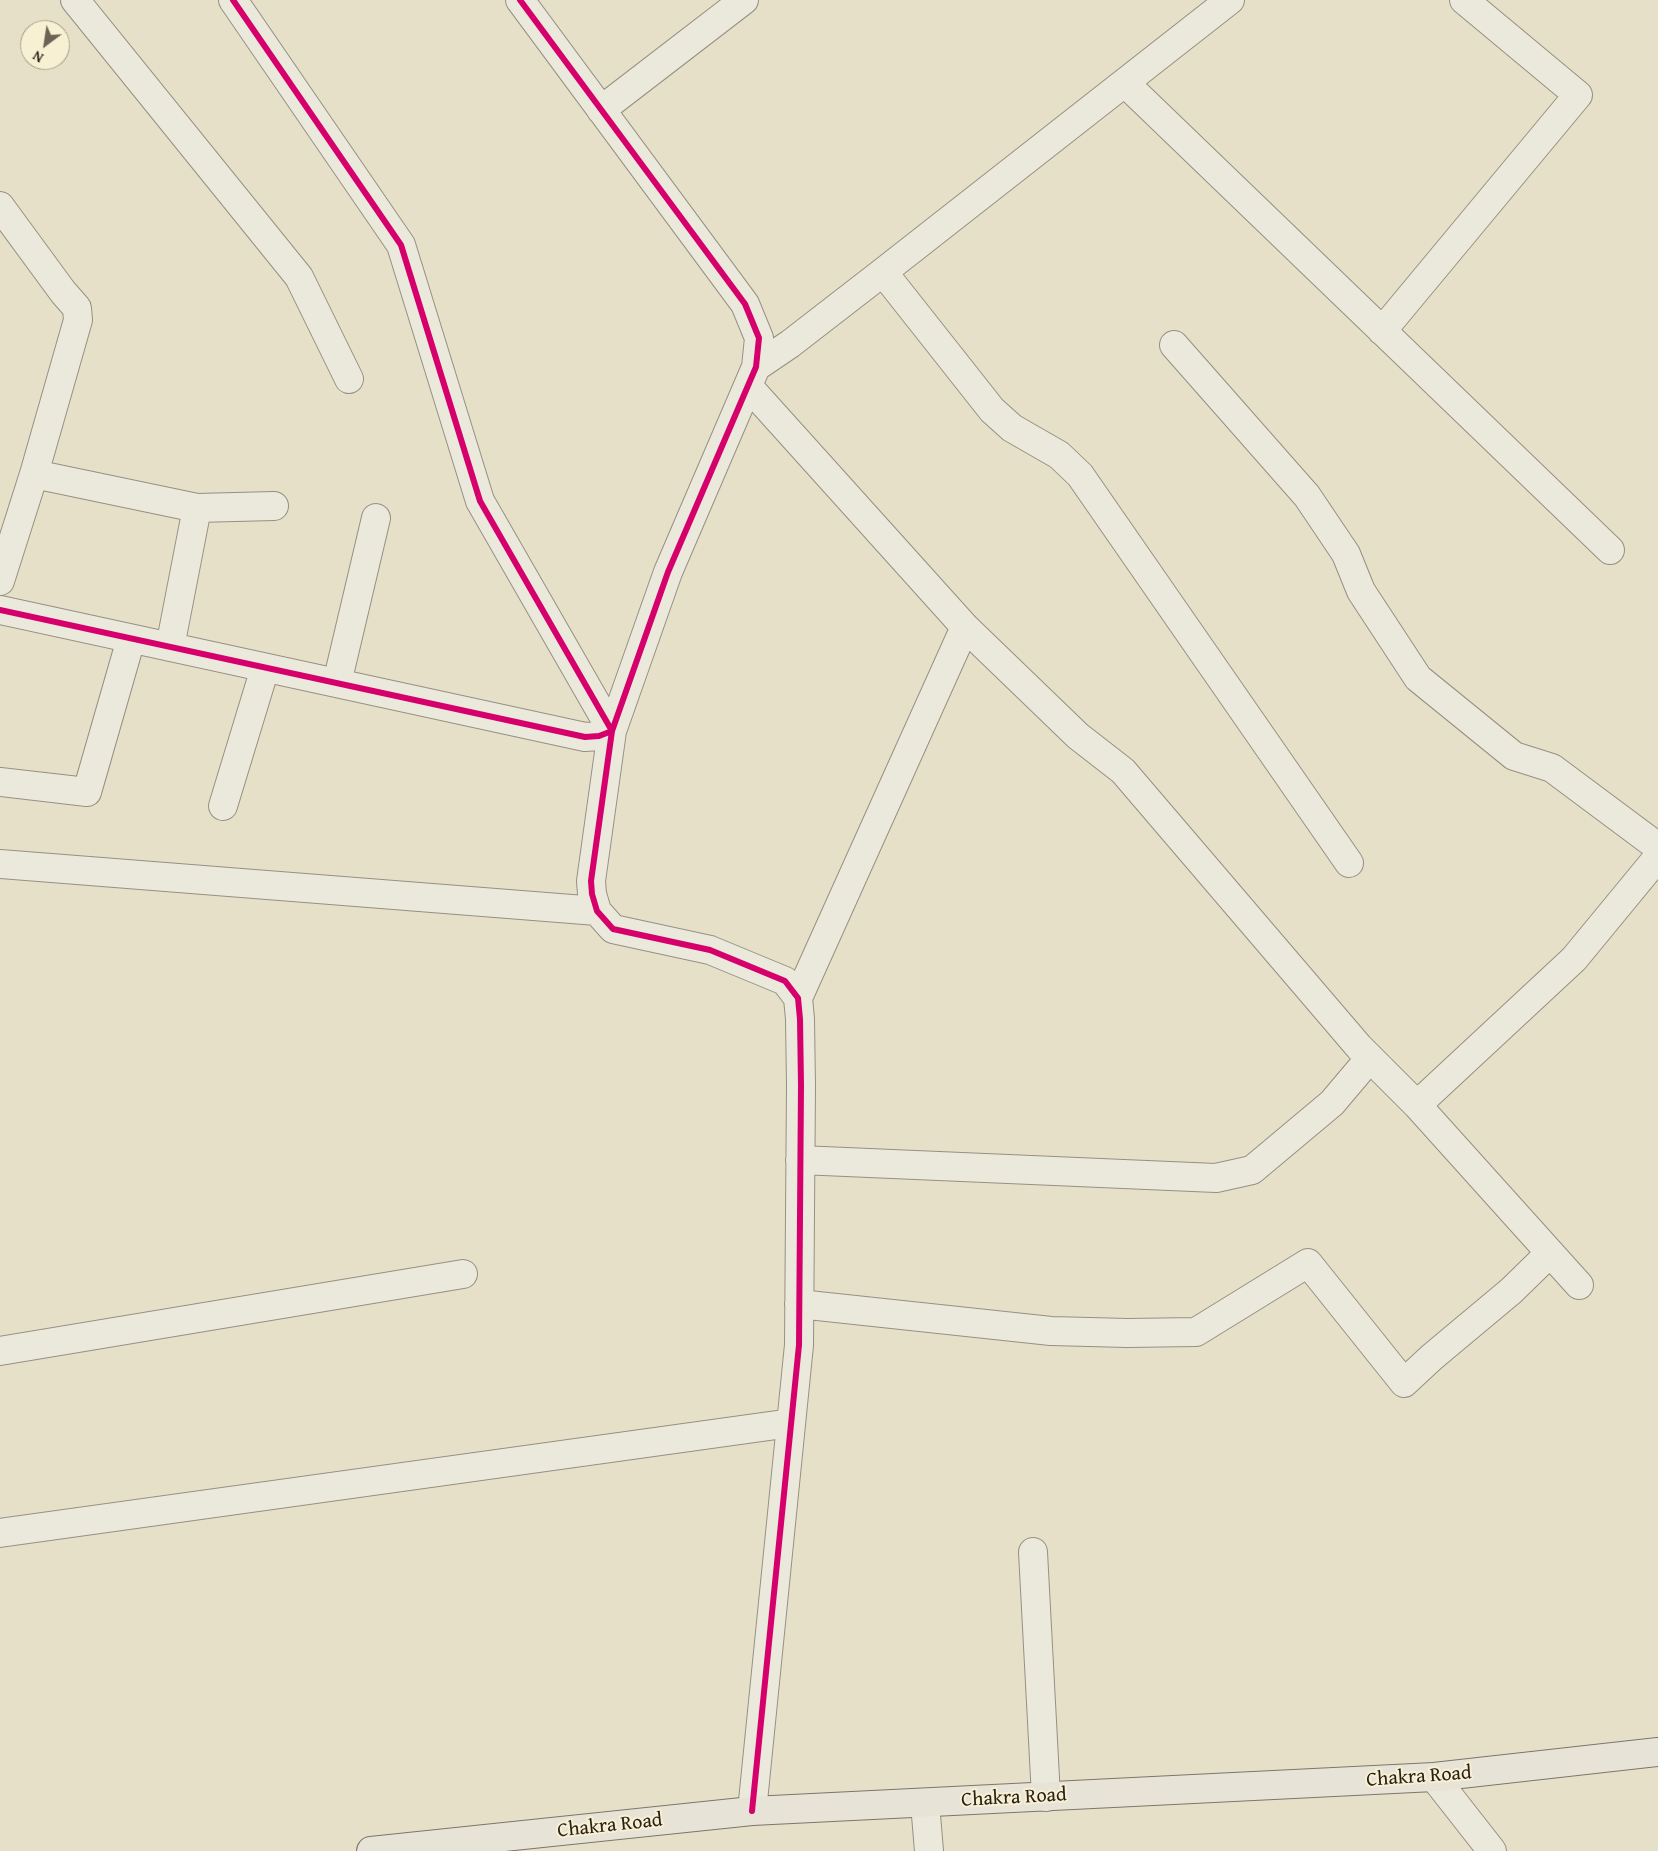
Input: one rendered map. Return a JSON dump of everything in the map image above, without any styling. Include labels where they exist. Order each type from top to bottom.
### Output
[{"type":"main road","name":"Chakra Road","points":[[371,1851],[752,1811],[1434,1778],[1658,1752]]},
{"type":"street","points":[[75,0],[300,277],[349,379]]},
{"type":"street","points":[[233,0],[401,245],[480,501],[612,732]]},
{"type":"street","points":[[520,0],[745,304],[759,338],[752,377],[668,572],[612,732],[591,881],[592,894],[597,911],[613,929],[710,950],[785,981],[798,998]]},
{"type":"street","points":[[601,110],[744,0]]},
{"type":"street","points":[[752,377],[790,344],[1230,0]]},
{"type":"street","points":[[1382,331],[1578,95],[1464,0]]},
{"type":"street","points":[[1125,83],[1610,550]]},
{"type":"street","points":[[0,206],[63,292],[77,308],[78,320],[34,474],[0,581]]},
{"type":"street","points":[[883,272],[992,410],[1012,428],[1059,455],[1080,475],[1348,863]]},
{"type":"street","points":[[1174,345],[1307,496],[1346,554],[1361,591],[1418,678],[1514,756],[1552,768],[1658,847]]},
{"type":"street","points":[[752,377],[965,627],[1078,736],[1123,771],[1370,1058],[1417,1105],[1579,1285]]},
{"type":"street","points":[[34,474],[197,508],[274,506]]},
{"type":"street","points":[[170,647],[197,508]]},
{"type":"street","points":[[337,684],[376,518]]},
{"type":"street","points":[[0,610],[585,737],[599,736],[612,732]]},
{"type":"street","points":[[752,1811],[799,1345],[800,1019],[798,998],[965,627]]},
{"type":"street","points":[[0,782],[88,792],[131,639]]},
{"type":"street","points":[[224,806],[265,668]]},
{"type":"street","points":[[1417,1105],[1574,959],[1658,857]]},
{"type":"street","points":[[0,864],[597,911]]},
{"type":"street","points":[[800,1160],[1216,1178],[1252,1170],[1332,1104],[1370,1058]]},
{"type":"street","points":[[799,1304],[1051,1331],[1196,1332],[1308,1263],[1404,1383],[1511,1291],[1550,1253]]},
{"type":"street","points":[[0,1351],[463,1274]]},
{"type":"street","points":[[0,1533],[791,1423]]},
{"type":"street","points":[[1033,1552],[1046,1797]]},
{"type":"street","points":[[1434,1778],[1492,1851]]},
{"type":"street","points":[[925,1803],[929,1851]]},
{"type":"cycle path","points":[[0,610],[585,737],[599,736],[612,731],[480,501],[401,245],[233,0]]},
{"type":"cycle path","points":[[520,0],[745,304],[759,338],[756,367],[668,572],[612,731],[591,881],[592,894],[597,911],[613,929],[710,950],[785,981],[798,998],[801,1085],[799,1345],[752,1811]]}]
